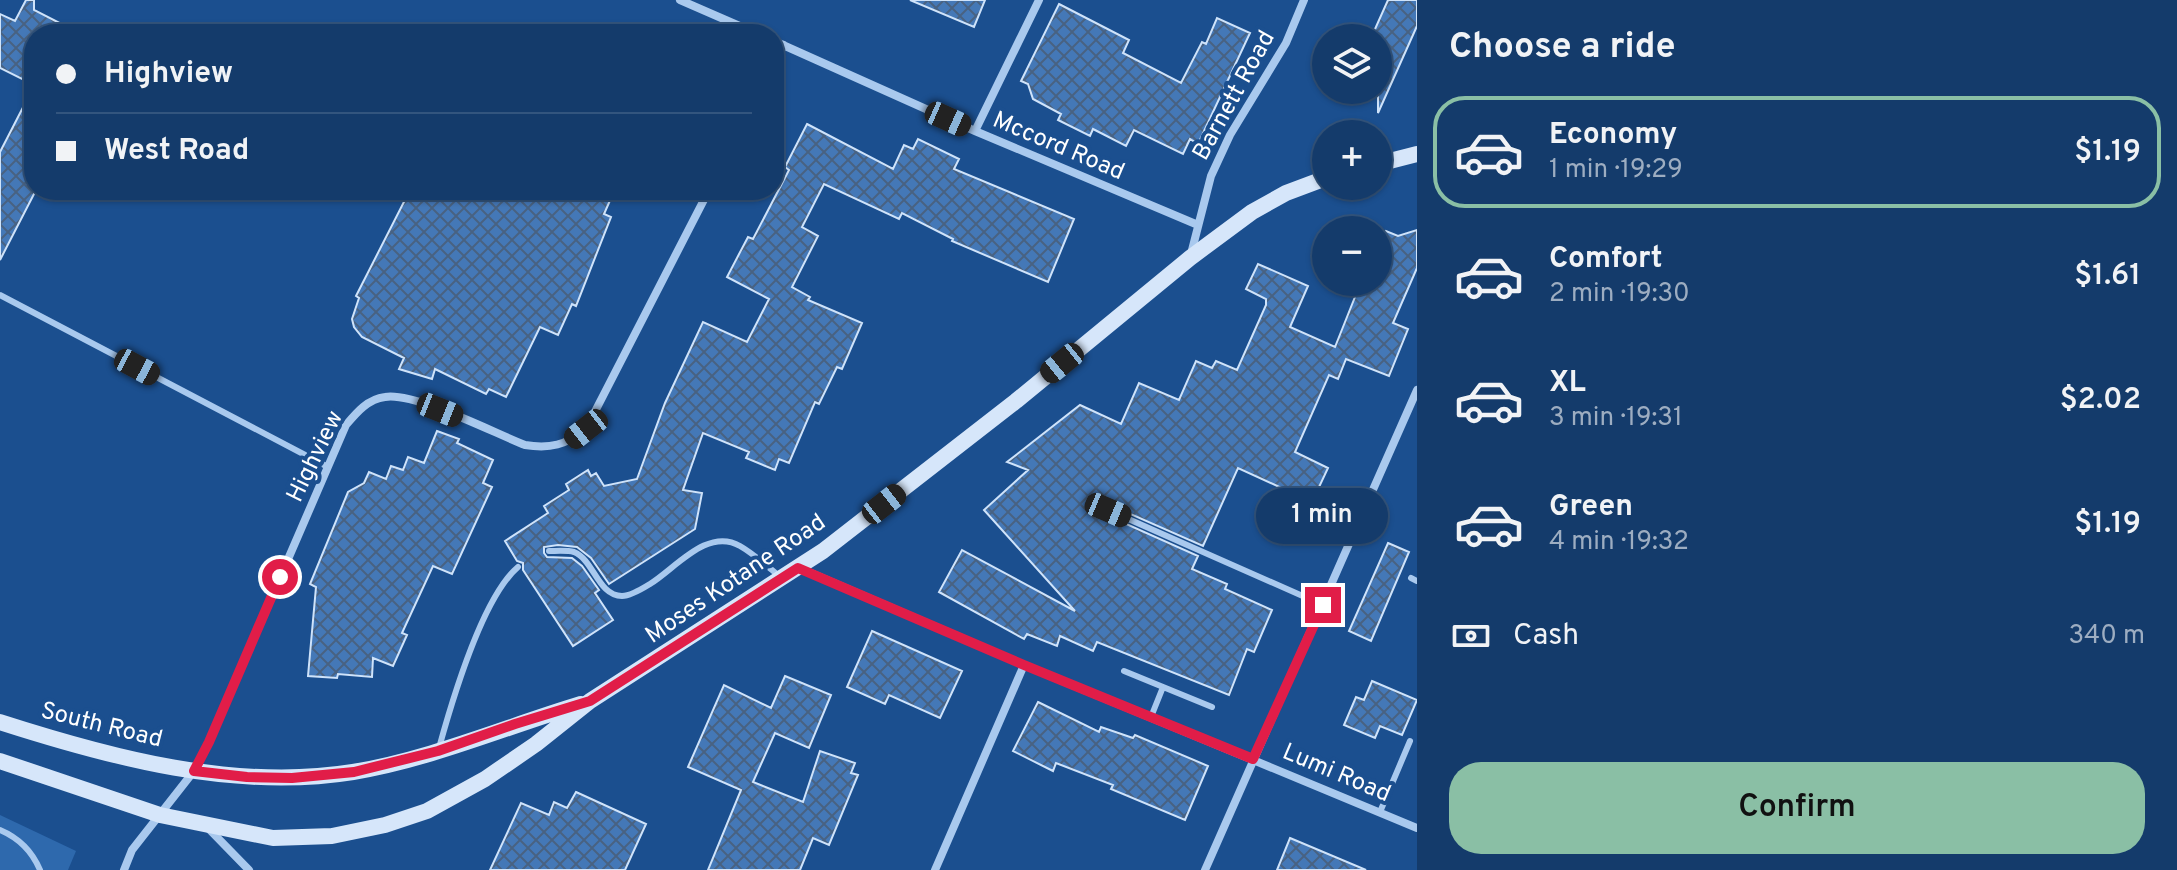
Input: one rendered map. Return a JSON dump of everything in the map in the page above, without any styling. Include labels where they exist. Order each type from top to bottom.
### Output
[{"type":"main road","points":[[1392,160],[1417,154]]},
{"type":"main road","name":"Moses Kotane Road","points":[[160,815],[273,838],[332,836],[385,825],[427,811],[485,779],[590,701],[798,568],[1016,401],[1190,258],[1252,212],[1286,193],[1312,183]]},
{"type":"main road","name":"Moses Kotane Road","points":[[194,771],[292,778],[354,772],[438,751],[590,701]]},
{"type":"main road","name":"South Road","points":[[0,722],[122,756],[194,771]]},
{"type":"main road","points":[[0,761],[160,815]]},
{"type":"street","points":[[680,0],[735,24]]},
{"type":"street","points":[[975,131],[1039,0]]},
{"type":"street","name":"Barnett Road","points":[[1190,258],[1211,176],[1230,135],[1286,43],[1304,0]]},
{"type":"street","name":"Mccord Road","points":[[784,45],[975,131],[1198,225]]},
{"type":"street","name":"Highview","points":[[124,870],[132,850],[194,771],[209,742],[346,425],[362,406],[385,397],[411,399],[525,445],[545,448],[569,442],[586,429],[704,200]]},
{"type":"street","points":[[1205,870],[1417,390]]},
{"type":"street","name":"Lumi Road","points":[[798,568],[1417,828]]},
{"type":"street","points":[[935,870],[1024,665]]},
{"type":"street","points":[[205,825],[249,870]]},
{"type":"lane","points":[[0,295],[328,467]]},
{"type":"lane","points":[[1108,510],[1323,605]]},
{"type":"lane","points":[[549,551],[574,552],[608,590],[625,597],[658,579],[705,545],[719,541],[737,544],[783,578]]},
{"type":"lane","points":[[438,751],[472,646],[511,573],[518,567]]},
{"type":"lane","points":[[1124,671],[1212,707]]},
{"type":"lane","points":[[1151,717],[1163,687]]},
{"type":"lane","points":[[1380,812],[1410,741]]},
{"type":"lane","points":[[0,830],[12,835],[34,856],[40,870]]},
{"type":"shaded area","points":[[0,815],[76,851],[68,870],[0,870]]},
{"type":"building","points":[[26,0],[34,0],[34,10],[61,24],[24,24],[24,80],[0,68],[0,14],[15,21]]},
{"type":"building","points":[[910,0],[985,0],[974,27]]},
{"type":"building","points":[[1388,0],[1417,0],[1417,26],[1392,82],[1392,24],[1377,24]]},
{"type":"building","points":[[1059,4],[1129,40],[1123,53],[1181,83],[1202,42],[1206,44],[1217,18],[1250,33],[1198,144],[1190,139],[1183,154],[1134,130],[1126,146],[1093,129],[1090,136],[1058,120],[1061,114],[1033,99],[1028,84],[1021,81]]},
{"type":"building","points":[[24,105],[24,200],[31,200],[0,260],[0,152]]},
{"type":"building","points":[[807,124],[893,169],[904,145],[913,149],[918,139],[959,159],[954,169],[1074,219],[1048,282],[952,241],[902,213],[899,219],[824,184],[802,227],[818,236],[792,287],[810,297],[808,300],[862,323],[842,369],[837,367],[819,404],[815,402],[789,463],[779,459],[775,470],[746,458],[749,452],[703,433],[683,490],[702,493],[695,529],[609,584],[591,558],[577,547],[544,547],[547,557],[572,558],[582,566],[599,590],[595,593],[613,620],[573,646],[523,570],[523,563],[517,561],[505,541],[548,513],[544,506],[569,490],[566,484],[588,470],[591,476],[596,473],[604,486],[637,479],[665,403],[703,322],[747,342],[769,299],[727,277],[748,237],[753,239],[773,200],[784,200],[784,180],[789,170],[785,167]]},
{"type":"building","points":[[405,200],[610,200],[604,214],[611,217],[576,306],[572,304],[558,335],[540,327],[506,397],[489,389],[486,394],[435,369],[432,379],[399,369],[404,358],[362,337],[354,327],[352,319],[359,298],[356,296]]},
{"type":"building","points":[[1417,230],[1417,268],[1393,323],[1408,329],[1389,376],[1346,359],[1338,379],[1329,375],[1295,452],[1328,468],[1312,502],[1238,468],[1203,546],[1110,505],[1102,508],[1106,515],[1198,556],[1192,569],[1227,584],[1225,589],[1272,610],[1254,652],[1247,649],[1229,695],[1097,642],[1093,651],[1060,636],[1057,646],[1027,634],[1024,639],[939,592],[962,550],[1075,611],[984,510],[1028,470],[1007,462],[1080,405],[1121,424],[1139,383],[1179,400],[1196,361],[1212,368],[1216,361],[1237,370],[1266,305],[1266,299],[1246,289],[1258,264],[1308,286],[1290,327],[1335,347],[1355,296],[1392,296],[1392,234],[1398,236]]},
{"type":"building","points":[[437,431],[459,439],[457,443],[493,460],[483,483],[492,487],[452,574],[433,566],[402,633],[407,635],[393,666],[373,658],[372,677],[338,674],[337,678],[308,676],[316,587],[310,584],[348,492],[364,483],[369,472],[386,479],[391,466],[403,470],[408,457],[424,463]]},
{"type":"building","points":[[1388,543],[1409,552],[1371,641],[1349,631]]},
{"type":"building","points":[[872,631],[962,671],[940,718],[889,695],[885,704],[847,687]]},
{"type":"building","points":[[785,676],[831,695],[809,748],[775,733],[753,782],[803,802],[820,751],[855,763],[851,773],[858,775],[829,845],[813,838],[800,870],[708,870],[741,790],[688,767],[724,685],[771,708]]},
{"type":"building","points":[[1372,681],[1417,700],[1402,735],[1380,726],[1375,738],[1344,725],[1356,697],[1364,700]]},
{"type":"building","points":[[1038,702],[1099,732],[1101,727],[1133,738],[1135,735],[1208,766],[1185,820],[1111,789],[1113,785],[1056,763],[1053,771],[1013,751]]},
{"type":"building","points":[[576,792],[646,824],[625,870],[490,870],[521,803],[549,815],[554,802],[567,808]]},
{"type":"building","points":[[1290,838],[1366,870],[1277,870]]},
{"type":"route","points":[[280,577],[194,771],[292,778],[354,772],[438,751],[590,701],[798,568],[1253,759],[1323,605]]}]
